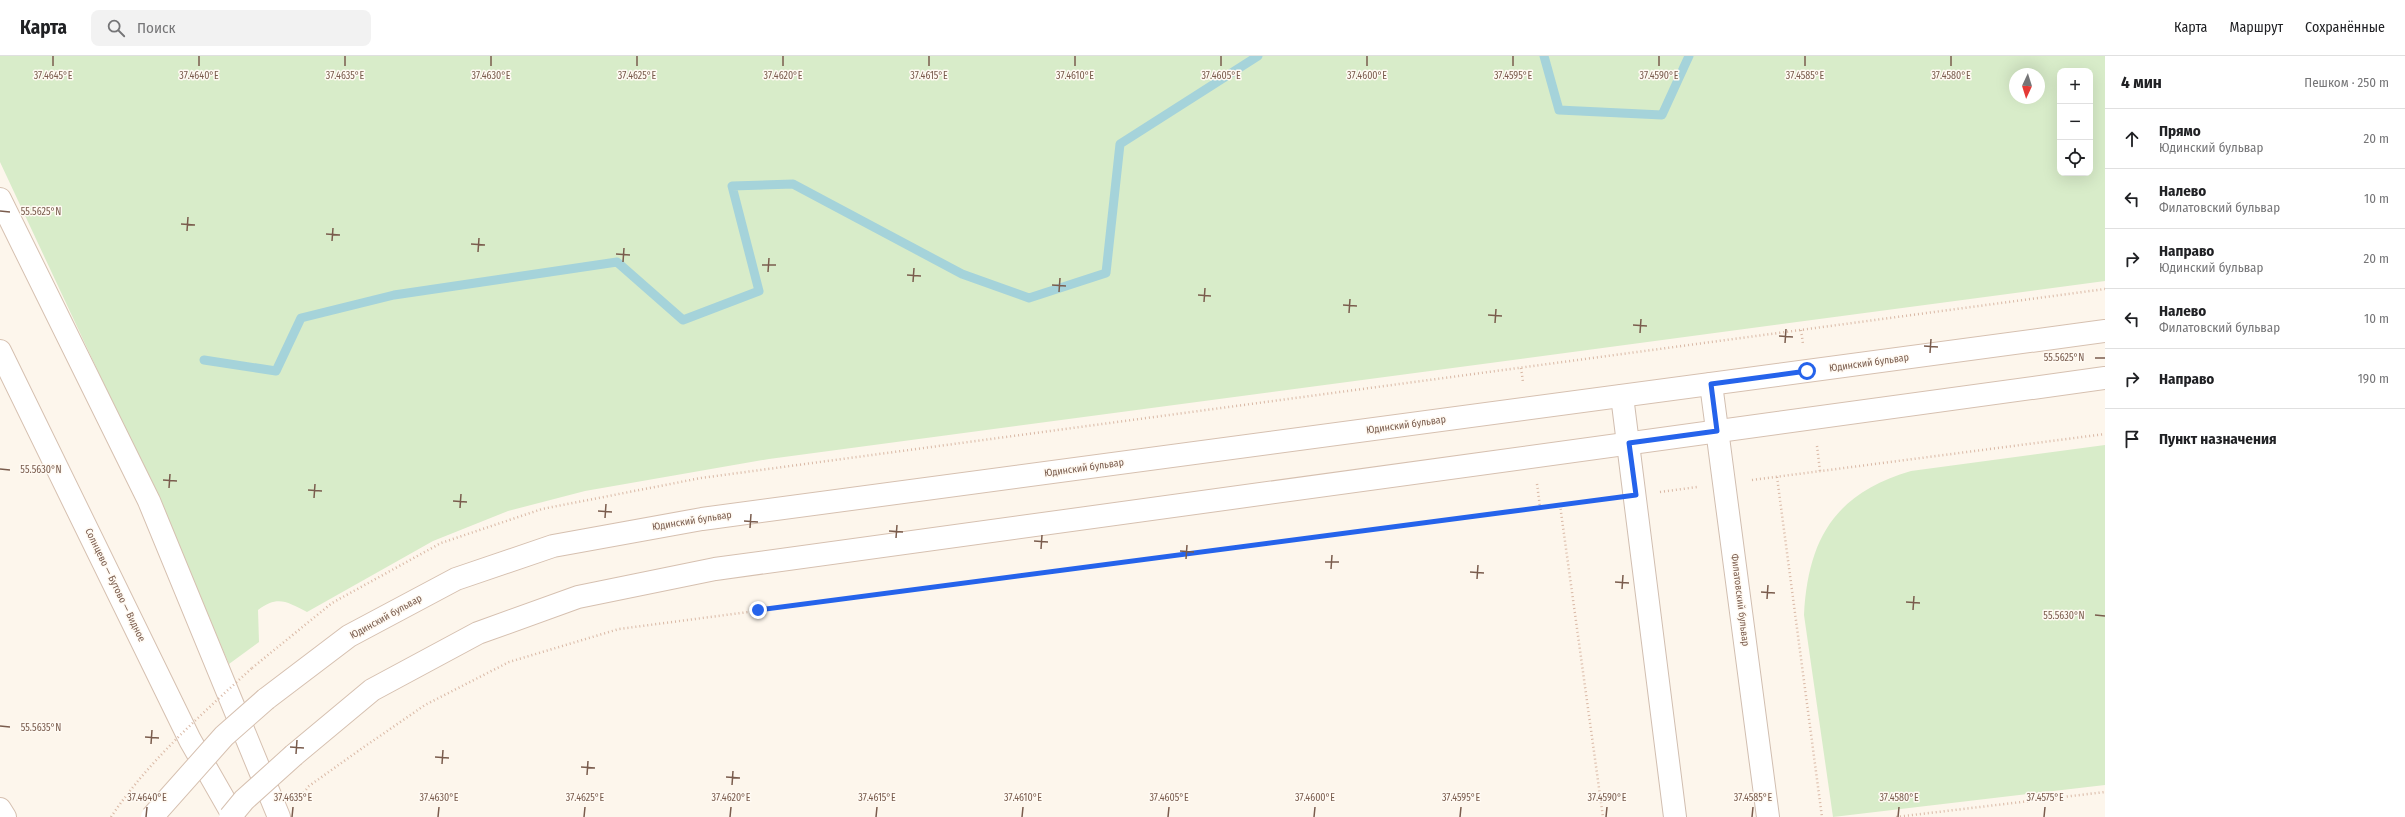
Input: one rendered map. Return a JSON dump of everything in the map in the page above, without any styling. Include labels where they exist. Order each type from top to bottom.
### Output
[{"type":"street","points":[[0,199],[149,501],[279,817]]},
{"type":"street","name":"Юдинский бульвар","points":[[152,817],[224,736],[266,699],[349,636],[456,579],[553,546],[702,519],[2105,331]]},
{"type":"street","name":"Солнцево — Бутово — Видное","points":[[0,351],[190,740],[234,817]]},
{"type":"street","points":[[230,817],[244,800],[294,755],[372,690],[478,633],[578,597],[715,569],[2105,378]]},
{"type":"street","name":"Филатовский бульвар","points":[[1711,384],[1768,817]]},
{"type":"street","points":[[1622,396],[1636,495],[1675,817]]},
{"type":"street","points":[[0,809],[5,817]]},
{"type":"path","points":[[112,817],[123,799],[180,735],[252,668],[339,599],[442,543],[542,509],[701,478],[2105,289]]},
{"type":"path","points":[[309,786],[425,705],[502,666],[618,629],[2105,434]]},
{"type":"path","points":[[1777,477],[1822,817]]},
{"type":"path","points":[[1560,505],[1603,817]]},
{"type":"path","points":[[1896,817],[2105,792]]},
{"type":"green space","points":[[0,56],[2105,56],[2105,281],[769,459],[585,491],[508,511],[433,541],[307,612],[294,605],[277,601],[265,605],[258,610],[259,642],[229,664],[161,506],[0,162]]},
{"type":"green space","points":[[2105,445],[2105,785],[1833,817],[1804,615],[1807,588],[1812,564],[1820,542],[1830,523],[1845,506],[1863,492],[1885,480],[1911,471]]},
{"type":"waterway","points":[[204,360],[276,371],[301,318],[394,295],[617,262],[683,320],[759,291],[732,186],[793,184],[962,274],[1029,298],[1106,273],[1120,144],[1258,56]]},
{"type":"waterway","points":[[1544,56],[1559,110],[1662,115],[1689,56]]},
{"type":"route","points":[[758,610],[1636,495],[1629,443],[1717,431],[1711,384],[1807,371]]}]
